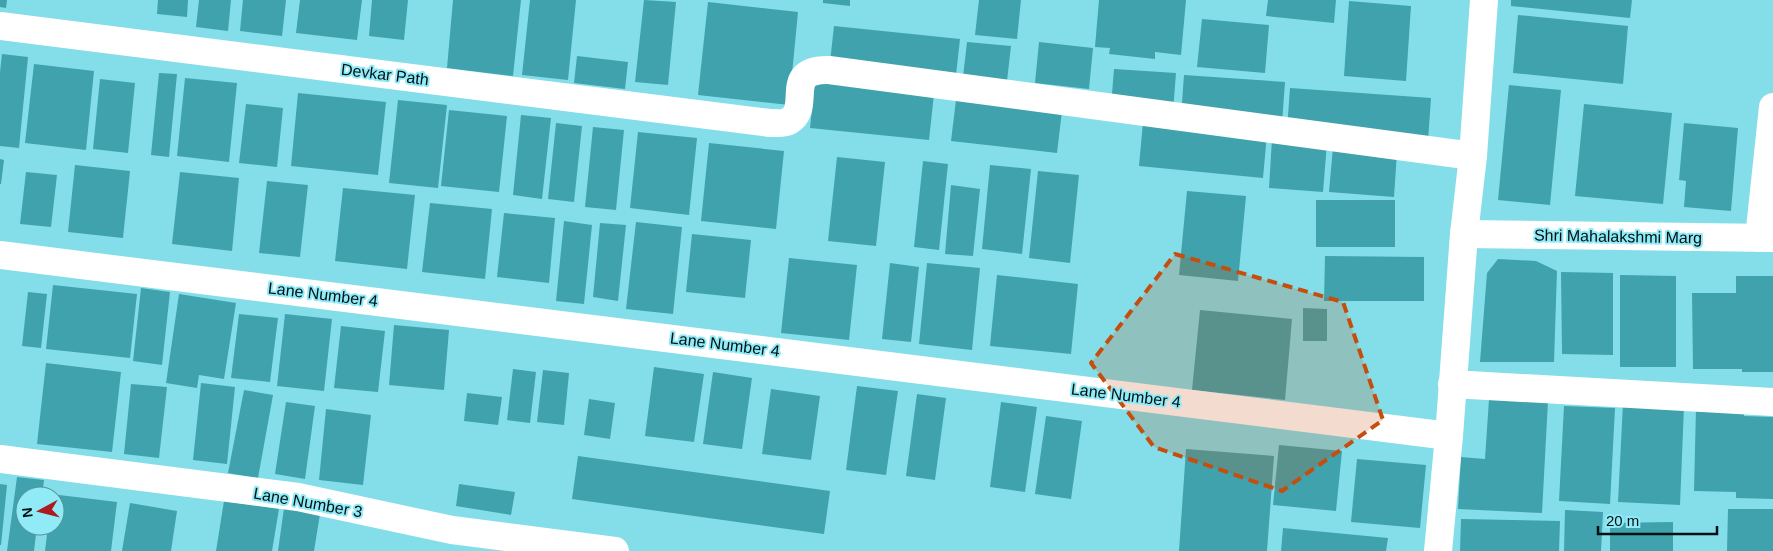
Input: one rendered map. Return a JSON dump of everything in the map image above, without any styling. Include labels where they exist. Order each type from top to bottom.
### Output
[{"type":"street","points":[[1438,551],[1449,436],[1464,234],[1473,156],[1484,0]]},
{"type":"street","name":"Devkar Path","points":[[0,26],[770,123],[789,120],[797,113],[802,81],[807,73],[816,70],[828,70],[1473,156]]},
{"type":"street","points":[[1766,238],[1773,107]]},
{"type":"street","name":"Shri Mahalakshmi Marg","points":[[1464,234],[1766,238]]},
{"type":"street","name":"Lane Number 4","points":[[0,255],[1449,436]]},
{"type":"street","points":[[1452,384],[1773,402]]},
{"type":"street","name":"Lane Number 3","points":[[0,460],[298,497],[452,530],[615,551]]},
{"type":"highlighted area","points":[[1175,254],[1343,302],[1383,420],[1282,491],[1154,447],[1091,363]]},
{"type":"building","points":[[0,0],[7,0],[6,8],[0,7]]},
{"type":"building","points":[[158,0],[188,0],[187,17],[157,14]]},
{"type":"building","points":[[199,0],[231,0],[228,31],[196,27]]},
{"type":"building","points":[[243,0],[286,0],[282,36],[240,31]]},
{"type":"building","points":[[300,0],[362,0],[357,40],[296,33]]},
{"type":"building","points":[[372,0],[408,0],[404,40],[369,36]]},
{"type":"building","points":[[453,0],[521,0],[513,76],[447,68]]},
{"type":"building","points":[[530,0],[576,0],[568,80],[522,75]]},
{"type":"building","points":[[644,0],[676,2],[668,85],[635,82]]},
{"type":"building","points":[[823,0],[850,0],[850,6],[823,3]]},
{"type":"building","points":[[979,0],[1021,0],[1017,39],[975,35]]},
{"type":"building","points":[[1099,0],[1186,0],[1181,55],[1155,52],[1155,59],[1109,54],[1110,48],[1095,47]]},
{"type":"building","points":[[1268,0],[1336,0],[1334,23],[1266,16]]},
{"type":"building","points":[[1511,0],[1632,0],[1630,18],[1511,6]]},
{"type":"building","points":[[1349,1],[1411,6],[1406,81],[1344,76]]},
{"type":"building","points":[[708,2],[798,12],[789,105],[698,95]]},
{"type":"building","points":[[1518,15],[1628,26],[1623,84],[1513,73]]},
{"type":"building","points":[[1202,19],[1269,25],[1265,73],[1197,67]]},
{"type":"building","points":[[834,26],[960,39],[956,75],[830,62]]},
{"type":"building","points":[[967,42],[1011,46],[1007,81],[963,77]]},
{"type":"building","points":[[1039,42],[1093,48],[1089,89],[1035,83]]},
{"type":"building","points":[[2,54],[28,57],[19,148],[0,146],[0,72]]},
{"type":"building","points":[[577,56],[628,62],[625,89],[574,83]]},
{"type":"building","points":[[34,64],[94,71],[86,150],[25,143]]},
{"type":"building","points":[[1114,69],[1176,73],[1173,111],[1111,106]]},
{"type":"building","points":[[159,73],[177,74],[169,157],[151,155]]},
{"type":"building","points":[[1184,75],[1285,82],[1282,124],[1181,116]]},
{"type":"building","points":[[185,78],[237,83],[229,162],[177,156]]},
{"type":"building","points":[[100,79],[135,83],[128,153],[93,149]]},
{"type":"building","points":[[815,81],[934,94],[929,140],[810,128]]},
{"type":"building","points":[[1509,85],[1561,90],[1550,205],[1498,200]]},
{"type":"building","points":[[1290,88],[1431,98],[1428,141],[1287,130]]},
{"type":"building","points":[[298,93],[386,102],[378,175],[291,166]]},
{"type":"building","points":[[398,100],[447,105],[438,188],[389,183]]},
{"type":"building","points":[[956,100],[1062,111],[1057,153],[951,141]]},
{"type":"building","points":[[246,104],[283,108],[277,167],[239,163]]},
{"type":"building","points":[[1584,104],[1672,113],[1663,204],[1575,196]]},
{"type":"building","points":[[449,110],[507,116],[499,192],[441,186]]},
{"type":"building","points":[[521,115],[551,118],[542,199],[513,195]]},
{"type":"building","points":[[1143,122],[1267,134],[1263,178],[1139,166]]},
{"type":"building","points":[[556,123],[582,126],[574,202],[548,199]]},
{"type":"building","points":[[1684,123],[1738,128],[1731,211],[1684,207],[1686,181],[1679,180]]},
{"type":"building","points":[[593,127],[624,130],[616,210],[585,207]]},
{"type":"building","points":[[638,132],[697,138],[689,215],[630,208]]},
{"type":"building","points":[[1272,139],[1327,143],[1323,192],[1269,188]]},
{"type":"building","points":[[709,143],[784,151],[776,229],[701,221]]},
{"type":"building","points":[[1333,147],[1397,152],[1394,197],[1329,192]]},
{"type":"building","points":[[837,157],[885,162],[876,246],[828,241]]},
{"type":"building","points":[[0,159],[4,160],[1,184],[0,184]]},
{"type":"building","points":[[923,161],[948,164],[939,250],[914,247]]},
{"type":"building","points":[[75,165],[130,171],[123,238],[68,232]]},
{"type":"building","points":[[990,165],[1031,169],[1022,254],[982,249]]},
{"type":"building","points":[[1038,171],[1079,175],[1070,263],[1029,258]]},
{"type":"building","points":[[26,172],[57,175],[51,227],[20,224]]},
{"type":"building","points":[[180,172],[239,178],[232,251],[172,244]]},
{"type":"building","points":[[267,181],[308,185],[300,257],[259,253]]},
{"type":"building","points":[[951,185],[980,189],[973,256],[945,254]]},
{"type":"building","points":[[343,188],[415,195],[407,269],[335,261]]},
{"type":"building","points":[[1187,191],[1246,196],[1238,281],[1179,275]]},
{"type":"building","points":[[1316,200],[1395,200],[1395,247],[1316,247]]},
{"type":"building","points":[[430,203],[492,209],[485,279],[422,272]]},
{"type":"building","points":[[504,213],[555,218],[549,283],[497,277]]},
{"type":"building","points":[[564,221],[592,225],[584,304],[556,301]]},
{"type":"building","points":[[636,222],[682,227],[673,314],[626,309]]},
{"type":"building","points":[[600,223],[626,225],[618,301],[593,297]]},
{"type":"building","points":[[692,234],[751,240],[745,298],[686,292]]},
{"type":"building","points":[[1325,256],[1424,257],[1424,301],[1324,301]]},
{"type":"building","points":[[789,258],[857,265],[849,340],[781,333]]},
{"type":"building","points":[[1498,259],[1536,261],[1557,271],[1554,362],[1480,362],[1487,273]]},
{"type":"building","points":[[890,263],[919,267],[911,342],[882,339]]},
{"type":"building","points":[[927,263],[980,268],[972,350],[919,344]]},
{"type":"building","points":[[1561,272],[1613,273],[1613,355],[1562,354]]},
{"type":"building","points":[[997,275],[1078,284],[1071,354],[990,346]]},
{"type":"building","points":[[1620,275],[1676,276],[1676,367],[1620,367]]},
{"type":"building","points":[[1736,276],[1773,276],[1773,372],[1742,372],[1742,369],[1693,369],[1692,293],[1736,293]]},
{"type":"building","points":[[53,285],[137,294],[130,358],[46,349]]},
{"type":"building","points":[[141,288],[170,292],[162,365],[133,361]]},
{"type":"building","points":[[28,292],[47,294],[41,348],[22,346]]},
{"type":"building","points":[[179,294],[236,303],[224,379],[199,375],[197,388],[166,383]]},
{"type":"building","points":[[1303,308],[1327,309],[1327,341],[1303,341]]},
{"type":"building","points":[[1200,310],[1292,319],[1285,400],[1192,390]]},
{"type":"building","points":[[239,314],[278,318],[270,382],[231,378]]},
{"type":"building","points":[[285,314],[332,319],[324,391],[277,386]]},
{"type":"building","points":[[394,325],[449,330],[444,390],[389,385]]},
{"type":"building","points":[[341,326],[385,331],[378,392],[334,388]]},
{"type":"building","points":[[46,363],[121,372],[112,452],[37,444]]},
{"type":"building","points":[[654,367],[704,374],[694,442],[645,436]]},
{"type":"building","points":[[513,369],[536,372],[530,423],[507,420]]},
{"type":"building","points":[[543,370],[569,373],[564,425],[537,422]]},
{"type":"building","points":[[713,372],[752,378],[742,449],[703,444]]},
{"type":"building","points":[[201,383],[235,387],[227,464],[193,460]]},
{"type":"building","points":[[131,384],[167,387],[159,458],[124,454]]},
{"type":"building","points":[[857,386],[898,391],[886,475],[846,470]]},
{"type":"building","points":[[771,389],[820,396],[811,460],[762,454]]},
{"type":"building","points":[[244,390],[273,395],[258,478],[228,473]]},
{"type":"building","points":[[467,393],[502,397],[498,425],[464,421]]},
{"type":"building","points":[[917,394],[946,398],[935,480],[906,476]]},
{"type":"building","points":[[589,399],[615,403],[610,439],[584,435]]},
{"type":"building","points":[[1489,399],[1548,401],[1542,513],[1458,509],[1461,457],[1485,459]]},
{"type":"building","points":[[286,402],[315,406],[305,479],[275,474]]},
{"type":"building","points":[[1001,402],[1037,407],[1025,492],[990,487]]},
{"type":"building","points":[[1623,403],[1684,406],[1680,505],[1618,502]]},
{"type":"building","points":[[1564,406],[1615,408],[1610,504],[1559,501]]},
{"type":"building","points":[[1696,408],[1744,409],[1744,416],[1773,417],[1773,499],[1736,498],[1736,492],[1694,491]]},
{"type":"building","points":[[326,409],[371,415],[363,485],[319,480]]},
{"type":"building","points":[[1046,416],[1082,421],[1071,499],[1035,494]]},
{"type":"building","points":[[1279,445],[1342,451],[1336,511],[1273,505]]},
{"type":"building","points":[[1186,449],[1274,456],[1267,551],[1179,551]]},
{"type":"building","points":[[578,456],[830,491],[824,534],[572,499]]},
{"type":"building","points":[[1357,459],[1426,465],[1420,528],[1351,522]]},
{"type":"building","points":[[17,477],[44,480],[43,486],[16,486]]},
{"type":"building","points":[[0,484],[7,485],[1,545],[0,545]]},
{"type":"building","points":[[459,484],[515,492],[511,515],[456,506]]},
{"type":"building","points":[[15,492],[15,536],[36,536],[34,551],[7,551]]},
{"type":"building","points":[[65,496],[117,502],[111,551],[45,551],[47,536],[65,536]]},
{"type":"building","points":[[224,501],[279,509],[272,551],[216,551]]},
{"type":"building","points":[[130,503],[177,511],[171,551],[122,551]]},
{"type":"building","points":[[284,508],[320,514],[314,551],[278,551]]},
{"type":"building","points":[[1728,509],[1773,509],[1773,551],[1727,551]]},
{"type":"building","points":[[1565,510],[1603,512],[1601,551],[1564,551]]},
{"type":"building","points":[[1461,519],[1560,521],[1559,551],[1460,551]]},
{"type":"building","points":[[1673,522],[1673,551],[1610,551],[1610,523]]},
{"type":"building","points":[[1283,528],[1388,538],[1386,551],[1281,551]]}]
